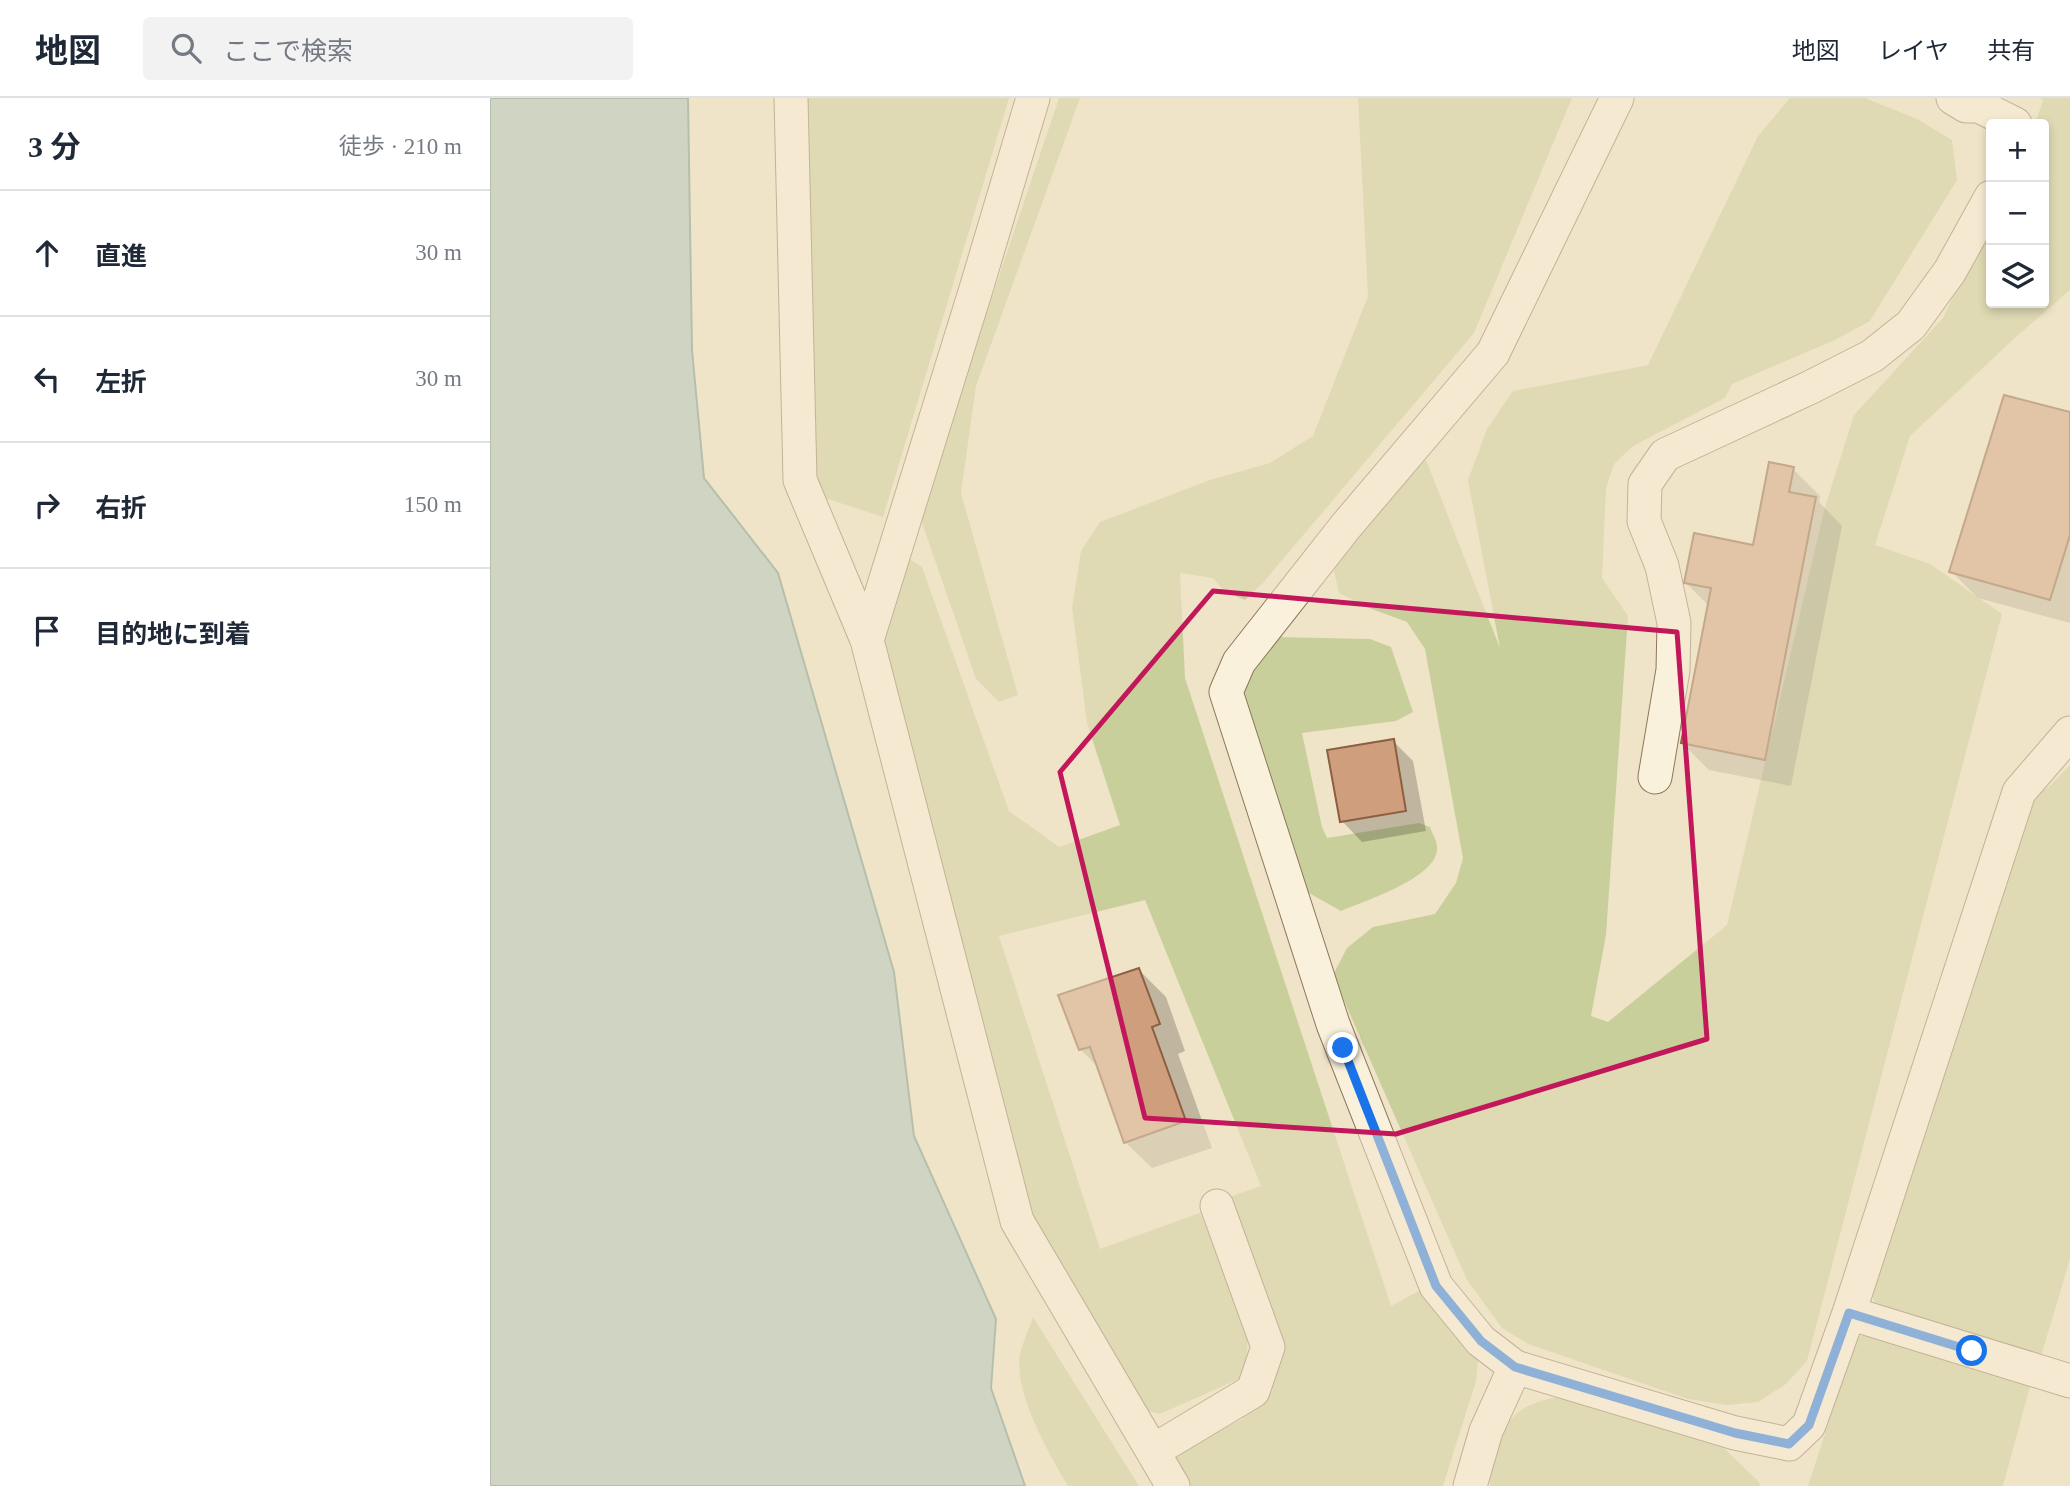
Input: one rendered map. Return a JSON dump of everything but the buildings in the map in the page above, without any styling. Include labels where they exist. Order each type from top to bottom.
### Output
[{"type":"lane","points":[[791,98],[800,480],[867,640],[1017,1221],[1173,1486]]},
{"type":"lane","points":[[867,640],[1033,98]]},
{"type":"lane","points":[[1617,98],[1493,353],[1329,547],[1238,662],[1226,692],[1333,1024],[1436,1286],[1481,1341],[1515,1367],[1723,1430],[1789,1444],[1809,1425],[1849,1313],[2019,792],[2070,733]]},
{"type":"lane","points":[[1953,98],[1966,106],[1979,106],[2005,119]]},
{"type":"lane","points":[[1655,777],[1673,670],[1674,623],[1662,566],[1644,521],[1646,484],[1665,455],[1872,356],[1911,325],[1950,271],[1986,207]]},
{"type":"lane","points":[[1153,1451],[1253,1391],[1268,1347],[1217,1206]]},
{"type":"lane","points":[[1849,1313],[2070,1381]]},
{"type":"lane","points":[[1470,1486],[1486,1431],[1515,1367]]},
{"type":"highlighted area","points":[[1213,591],[1677,632],[1707,1039],[1396,1134],[1145,1118],[1060,772]]},
{"type":"green space","points":[[808,98],[1009,98],[883,517],[825,498],[814,474],[809,450]]},
{"type":"green space","points":[[1059,98],[1080,98],[976,386],[961,493],[1018,695],[999,702],[976,679],[919,514]]},
{"type":"green space","points":[[1358,98],[1572,98],[1474,333],[1262,584],[1245,600],[1224,591],[1213,578],[1180,573],[1185,678],[1391,1306],[1424,1288],[1478,1362],[1476,1381],[1443,1486],[1183,1486],[1172,1467],[1178,1452],[1241,1420],[1265,1395],[1229,1197],[1261,1186],[1145,900],[999,936],[1100,1249],[1200,1213],[1248,1329],[1243,1377],[1160,1414],[1137,1408],[1038,1240],[878,648],[909,559],[922,567],[1009,811],[1059,847],[1120,825],[1087,723],[1072,608],[1081,551],[1100,522],[1210,480],[1270,463],[1313,436],[1368,296]]},
{"type":"green space","points":[[1790,98],[1865,98],[1917,119],[1952,140],[1957,180],[1870,321],[1835,340],[1732,384],[1725,398],[1633,446],[1614,464],[1606,488],[1602,578],[1628,616],[1606,935],[1591,1016],[1608,1022],[1727,925],[1825,507],[1854,415],[1943,318],[1986,228],[1986,308],[2049,308],[2049,119],[2037,119],[2043,100],[2039,98],[2070,98],[2070,290],[1910,436],[1875,545],[1930,564],[2002,614],[1807,1361],[1786,1384],[1758,1402],[1727,1405],[1688,1399],[1528,1344],[1502,1328],[1467,1280],[1334,973],[1347,948],[1373,927],[1435,914],[1456,883],[1463,858],[1425,649],[1407,622],[1339,593],[1334,571],[1345,544],[1386,492],[1426,460],[1500,648],[1468,480],[1487,429],[1513,391],[1648,365],[1758,136]]},
{"type":"green space","points":[[1277,637],[1370,639],[1391,647],[1413,712],[1396,721],[1302,733],[1322,827],[1327,838],[1419,823],[1430,827],[1437,845],[1435,858],[1414,878],[1341,911],[1300,888],[1235,697],[1246,663]]},
{"type":"green space","points":[[2070,765],[2070,1259],[2039,1363],[1877,1308],[1869,1287],[2028,800],[2051,785]]},
{"type":"green space","points":[[1033,1317],[1139,1486],[1068,1486],[1034,1422],[1022,1386],[1020,1354]]},
{"type":"green space","points":[[1874,1331],[2031,1383],[2003,1486],[1808,1486],[1856,1338]]},
{"type":"green space","points":[[1557,1397],[1724,1448],[1760,1486],[1490,1486],[1497,1445],[1512,1418],[1524,1408]]},
{"type":"water","points":[[490,98],[688,98],[692,350],[704,478],[778,573],[894,972],[914,1136],[996,1319],[991,1388],[1025,1486],[490,1486]]},
{"type":"route","points":[[1343,1048],[1436,1286],[1481,1341],[1515,1367],[1735,1433],[1789,1444],[1809,1425],[1849,1313],[1972,1351]]}]
